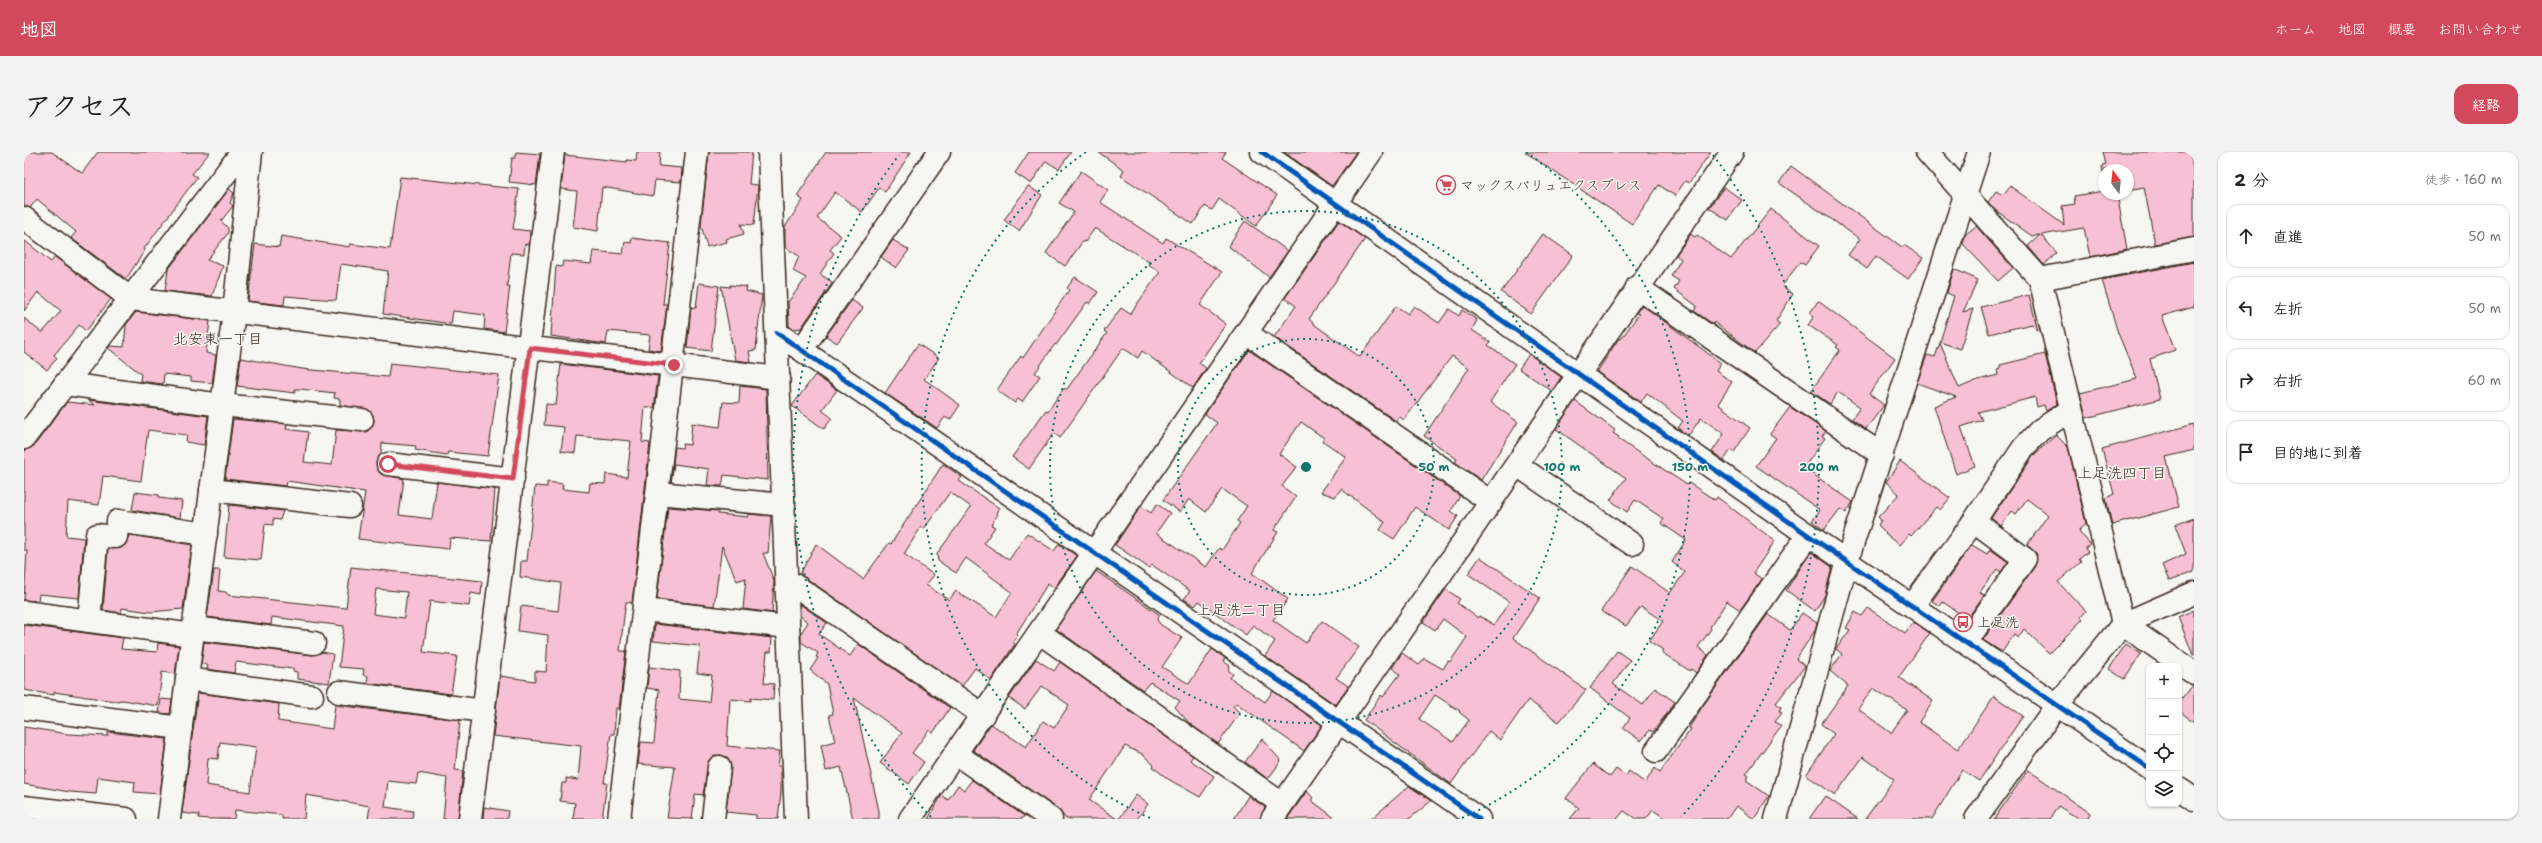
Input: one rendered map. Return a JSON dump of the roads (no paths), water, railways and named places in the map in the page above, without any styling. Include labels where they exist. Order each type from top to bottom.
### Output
[{"type":"street","points":[[24,438],[242,152]]},
{"type":"street","points":[[169,819],[234,312],[251,152]]},
{"type":"street","points":[[470,819],[530,348],[553,152]]},
{"type":"street","points":[[619,819],[674,365],[697,152]]},
{"type":"street","points":[[769,152],[796,819]]},
{"type":"street","points":[[802,349],[939,152]]},
{"type":"street","points":[[1262,152],[1808,535],[1913,605],[2146,766]]},
{"type":"street","points":[[910,819],[1040,633],[1093,552],[1248,334],[1371,152]]},
{"type":"street","points":[[1040,633],[1277,811],[1340,724],[1580,374],[1637,287],[1732,152]]},
{"type":"street","points":[[1927,152],[2040,279],[2123,624],[2194,672]]},
{"type":"street","points":[[1776,819],[1847,561],[1979,152]]},
{"type":"street","points":[[24,218],[131,299],[779,378]]},
{"type":"street","points":[[2040,279],[2194,249]]},
{"type":"street","points":[[1637,287],[1882,455]]},
{"type":"street","points":[[777,333],[1479,819]]},
{"type":"street","points":[[1248,334],[1491,502]]},
{"type":"street","points":[[65,384],[222,405],[362,420]]},
{"type":"street","points":[[1913,605],[1974,521],[2024,447],[2040,430],[2071,410]]},
{"type":"street","points":[[388,464],[513,479]]},
{"type":"street","points":[[1517,465],[1632,544]]},
{"type":"street","points":[[211,490],[350,506]]},
{"type":"street","points":[[658,493],[784,505]]},
{"type":"street","points":[[89,621],[98,535],[116,537],[118,521],[206,534]]},
{"type":"street","points":[[1966,642],[2025,559],[1974,521]]},
{"type":"street","points":[[1656,751],[1808,535]]},
{"type":"street","points":[[787,580],[983,715]]},
{"type":"street","points":[[1976,819],[2057,705],[2123,624],[2194,594]]},
{"type":"street","points":[[644,610],[788,627]]},
{"type":"street","points":[[24,612],[89,621],[314,643]]},
{"type":"street","points":[[187,679],[312,696]]},
{"type":"street","points":[[339,692],[484,710]]},
{"type":"street","points":[[24,708],[181,728]]},
{"type":"street","points":[[956,754],[1051,819]]},
{"type":"street","points":[[712,819],[719,767]]},
{"type":"street","points":[[2182,790],[2194,799]]},
{"type":"street","points":[[24,807],[124,819]]},
{"type":"place","name":"マックスバリュエクスプレス","points":[[1446,185]]},
{"type":"place","name":"上足洗","points":[[1963,622]]},
{"type":"district","name":"北安東一丁目","points":[[218,339]]},
{"type":"district","name":"上足洗四丁目","points":[[2122,473]]},
{"type":"district","name":"上足洗二丁目","points":[[1241,610]]}]
